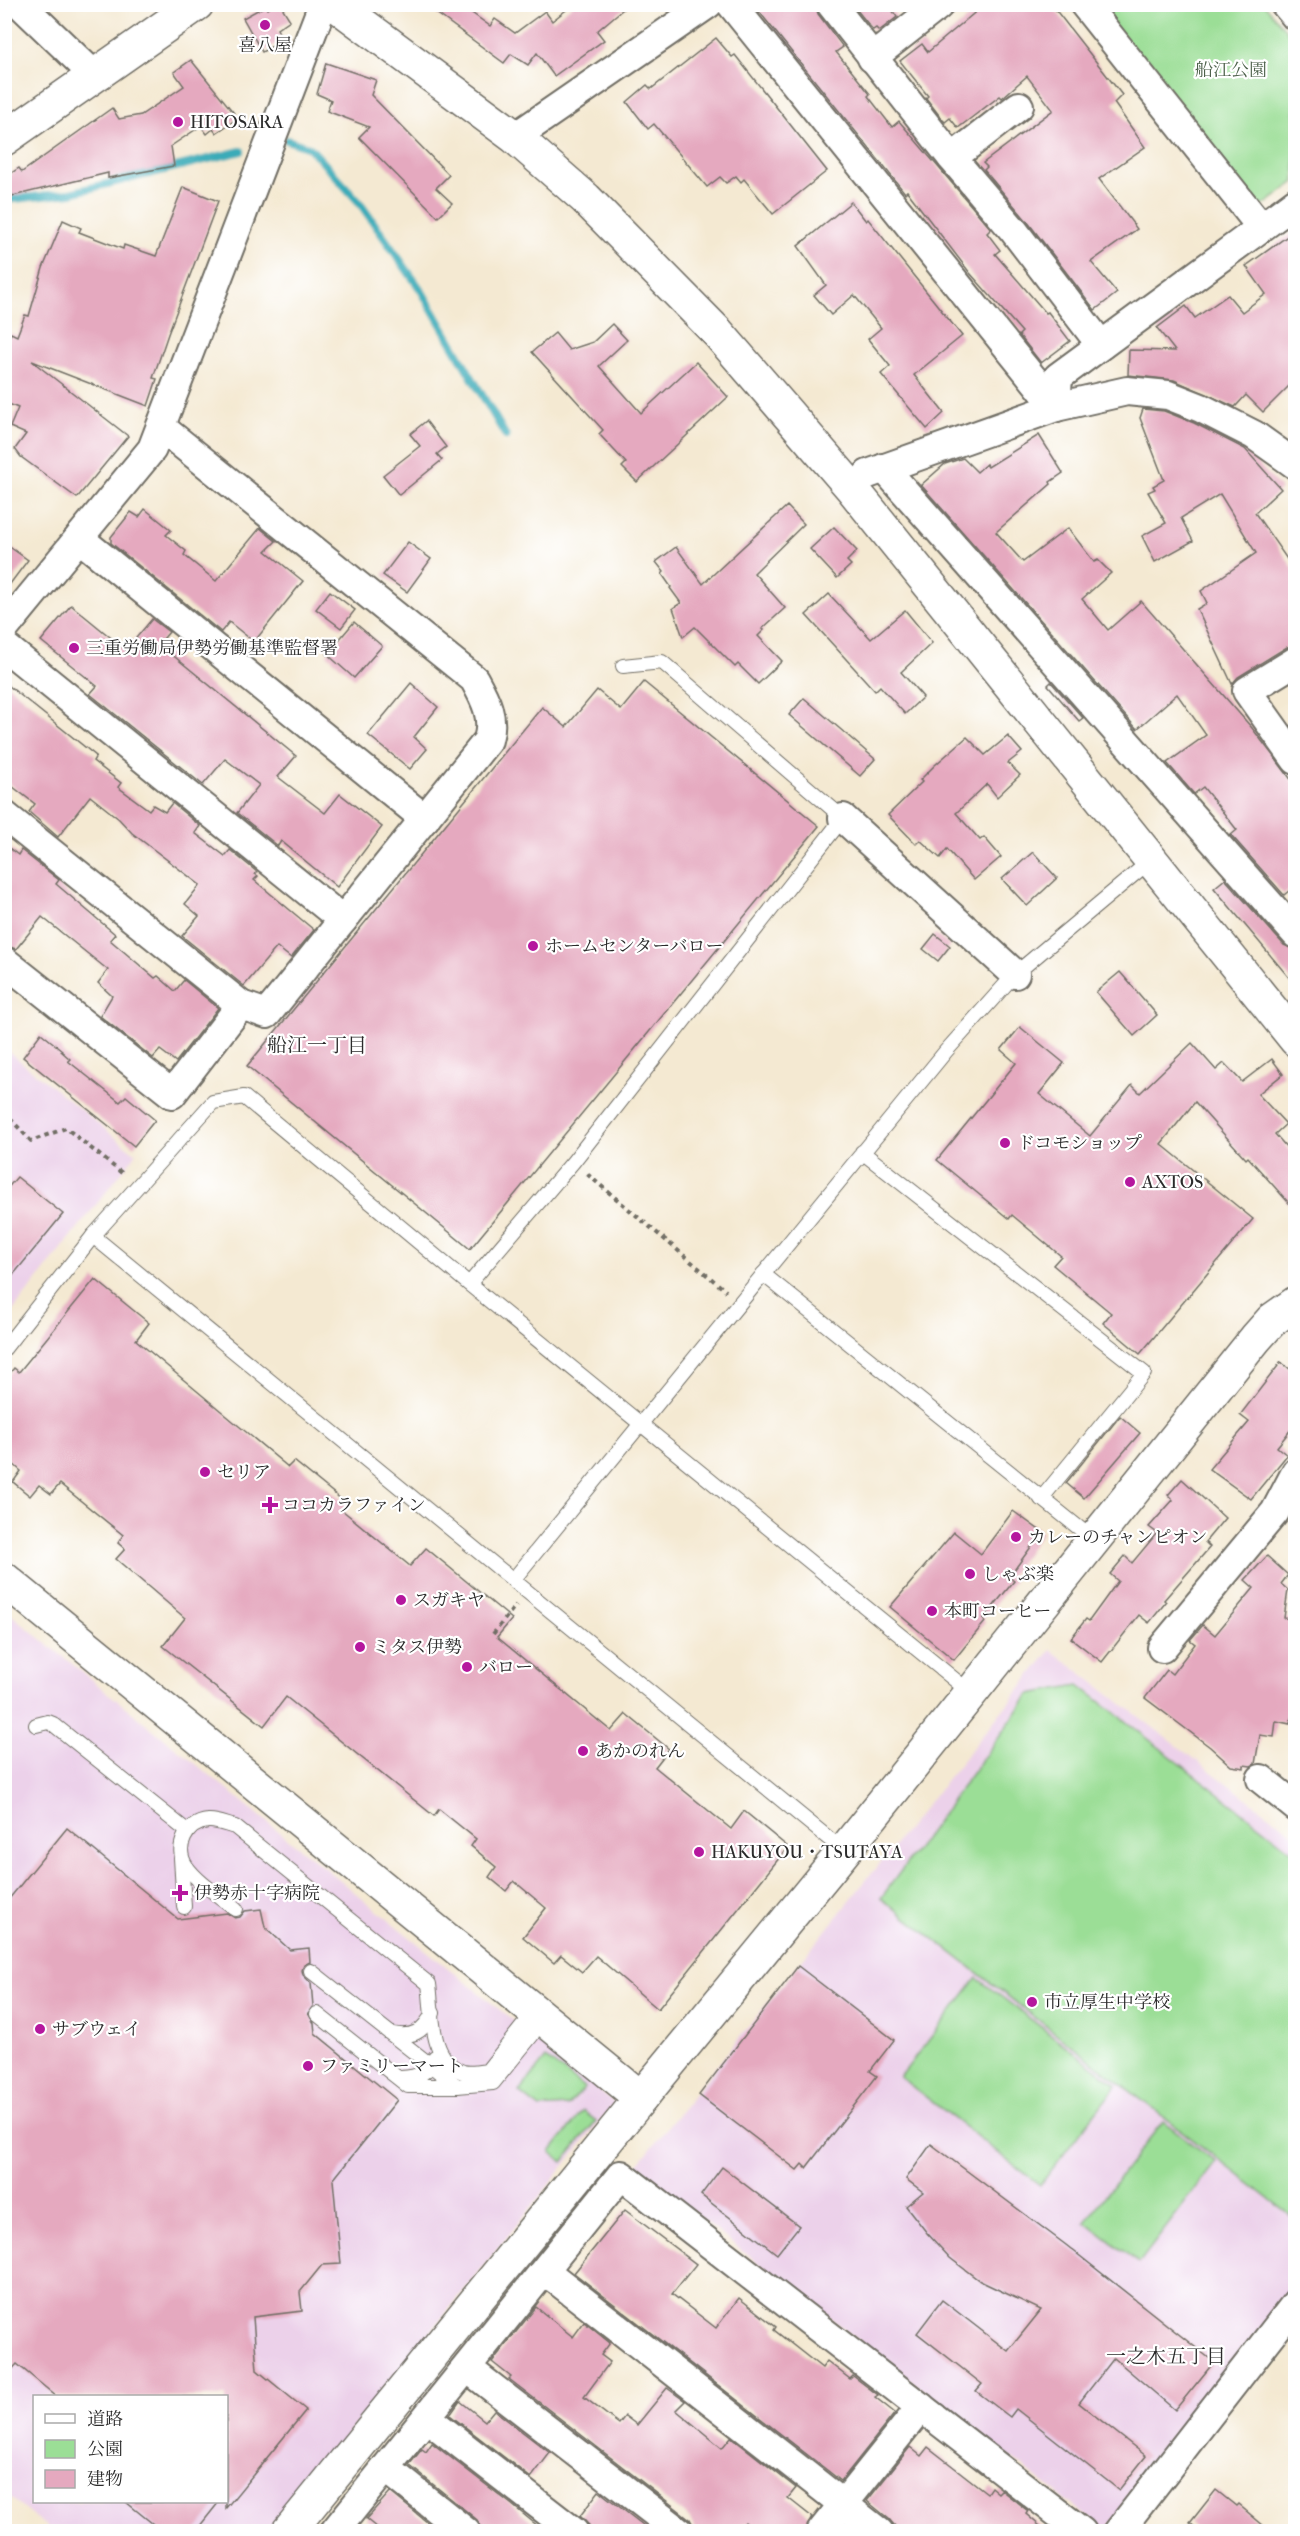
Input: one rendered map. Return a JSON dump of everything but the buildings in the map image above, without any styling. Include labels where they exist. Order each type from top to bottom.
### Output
[{"type":"street","points":[[20,4],[95,76]]},
{"type":"street","points":[[4,139],[197,4]]},
{"type":"street","points":[[4,629],[152,449],[162,428],[323,4]]},
{"type":"street","points":[[335,4],[468,100],[515,137],[649,260],[718,333],[851,487],[1296,1040]]},
{"type":"street","points":[[515,137],[708,4]]},
{"type":"street","points":[[730,4],[1056,407]]},
{"type":"street","points":[[831,4],[952,158],[1014,231],[1101,345]]},
{"type":"street","points":[[1084,4],[1261,227]]},
{"type":"street","points":[[1285,4],[1296,17]]},
{"type":"street","points":[[872,58],[938,6]]},
{"type":"street","points":[[952,158],[1019,106]]},
{"type":"street","points":[[1056,407],[1058,377],[1296,202]]},
{"type":"street","points":[[851,487],[872,471],[1056,407],[1127,390],[1168,395],[1201,408],[1254,435],[1296,465]]},
{"type":"street","points":[[4,815],[242,1005],[267,1014],[488,740],[492,729],[489,707],[474,679],[162,428]]},
{"type":"street","points":[[884,468],[1296,934]]},
{"type":"street","points":[[79,538],[425,819]]},
{"type":"street","points":[[4,646],[343,920]]},
{"type":"street","points":[[1296,661],[1247,691],[1296,760]]},
{"type":"street","points":[[843,818],[1015,974]]},
{"type":"street","points":[[4,961],[172,1094],[242,1005]]},
{"type":"street","points":[[288,2532],[844,1851],[1256,1338],[1272,1320],[1295,1305]]},
{"type":"street","points":[[1162,1648],[1275,1512],[1296,1472]]},
{"type":"street","points":[[4,1579],[641,2098]]},
{"type":"street","points":[[1261,1779],[1296,1807]]},
{"type":"street","points":[[348,2527],[386,2468],[621,2175],[1082,2532]]},
{"type":"street","points":[[545,2271],[879,2532]]},
{"type":"street","points":[[1118,2532],[1296,2303]]},
{"type":"street","points":[[467,2368],[680,2532]]},
{"type":"street","points":[[821,2532],[921,2407]]},
{"type":"street","points":[[427,2418],[574,2532]]},
{"type":"street","points":[[386,2468],[466,2532]]},
{"type":"lane","points":[[468,1284],[573,1162],[843,818],[662,662],[623,666]]},
{"type":"lane","points":[[513,1580],[862,1152],[1015,974],[1150,861]]},
{"type":"lane","points":[[4,1349],[93,1236],[213,1102],[244,1097],[468,1284],[642,1423],[971,1693]]},
{"type":"lane","points":[[862,1152],[1144,1373],[1041,1499]]},
{"type":"lane","points":[[93,1236],[844,1851]]},
{"type":"lane","points":[[763,1274],[1094,1540]]},
{"type":"lane","points":[[36,1725],[48,1722],[71,1738],[187,1831]]},
{"type":"lane","points":[[184,1907],[181,1842],[187,1831],[197,1824],[208,1821],[235,1827],[429,1984],[437,2044],[436,2054],[431,2066],[418,2077],[398,2078]]},
{"type":"lane","points":[[181,1854],[195,1876],[236,1909]]},
{"type":"lane","points":[[311,1971],[457,2085]]},
{"type":"lane","points":[[391,2034],[405,2037],[417,2034],[426,2026],[433,2013]]},
{"type":"lane","points":[[317,2014],[408,2086],[493,2083],[532,2035],[538,2014]]},
{"type":"lane","points":[[437,2044],[441,2054],[451,2066],[465,2073],[487,2071],[522,2027],[538,2014]]},
{"type":"path","points":[[4,1112],[31,1141],[66,1128],[138,1186]]},
{"type":"path","points":[[573,1162],[730,1294]]},
{"type":"shaded area","points":[[5,1049],[136,1154],[5,1321]]},
{"type":"shaded area","name":"伊勢赤十字病院","points":[[4,1609],[615,2103],[270,2531],[52,2531],[5,2493]]},
{"type":"shaded area","name":"市立厚生中学校","points":[[1051,1650],[1295,1835],[1295,2286],[1106,2531],[635,2168]]},
{"type":"green space","name":"船江公園","points":[[1095,5],[1265,5],[1295,41],[1295,182],[1264,205],[1257,206]]},
{"type":"green space","points":[[1079,1685],[1295,1853],[1294,2218],[881,1898],[1030,1694]]},
{"type":"green space","points":[[977,1978],[1117,2085],[1040,2185],[900,2077]]},
{"type":"green space","points":[[546,2058],[585,2088],[567,2106],[540,2108],[519,2092]]},
{"type":"green space","points":[[583,2111],[596,2121],[563,2162],[551,2152]]},
{"type":"green space","points":[[1163,2121],[1216,2162],[1139,2263],[1085,2222]]},
{"type":"waterway","points":[[287,140],[310,148],[359,202],[421,290],[506,436]]},
{"type":"waterway","points":[[4,200],[70,193],[241,151]]},
{"type":"place","name":"喜八屋","points":[[265,25]]},
{"type":"place","name":"HITOSARA","points":[[178,122]]},
{"type":"place","name":"三重労働局伊勢労働基準監督署","points":[[74,648]]},
{"type":"place","name":"ホームセンターバロー","points":[[533,946]]},
{"type":"place","name":"ドコモショップ","points":[[1005,1143]]},
{"type":"place","name":"AXTOS","points":[[1130,1182]]},
{"type":"place","name":"セリア","points":[[205,1472]]},
{"type":"place","name":"ココカラファイン","points":[[270,1505]]},
{"type":"place","name":"カレーのチャンピオン","points":[[1016,1537]]},
{"type":"place","name":"しゃぶ楽","points":[[970,1574]]},
{"type":"place","name":"スガキヤ","points":[[401,1600]]},
{"type":"place","name":"本町コーヒー","points":[[932,1611]]},
{"type":"place","name":"ミタス伊勢","points":[[360,1647]]},
{"type":"place","name":"バロー","points":[[467,1667]]},
{"type":"place","name":"あかのれん","points":[[583,1751]]},
{"type":"place","name":"HAKUYOU・TSUTAYA","points":[[699,1852]]},
{"type":"place","name":"伊勢赤十字病院","points":[[180,1893]]},
{"type":"place","name":"市立厚生中学校","points":[[1032,2002]]},
{"type":"place","name":"サブウェイ","points":[[40,2029]]},
{"type":"place","name":"ファミリーマート","points":[[308,2066]]},
{"type":"district","name":"船江一丁目","points":[[317,1045]]},
{"type":"district","name":"一之木五丁目","points":[[1166,2356]]}]
